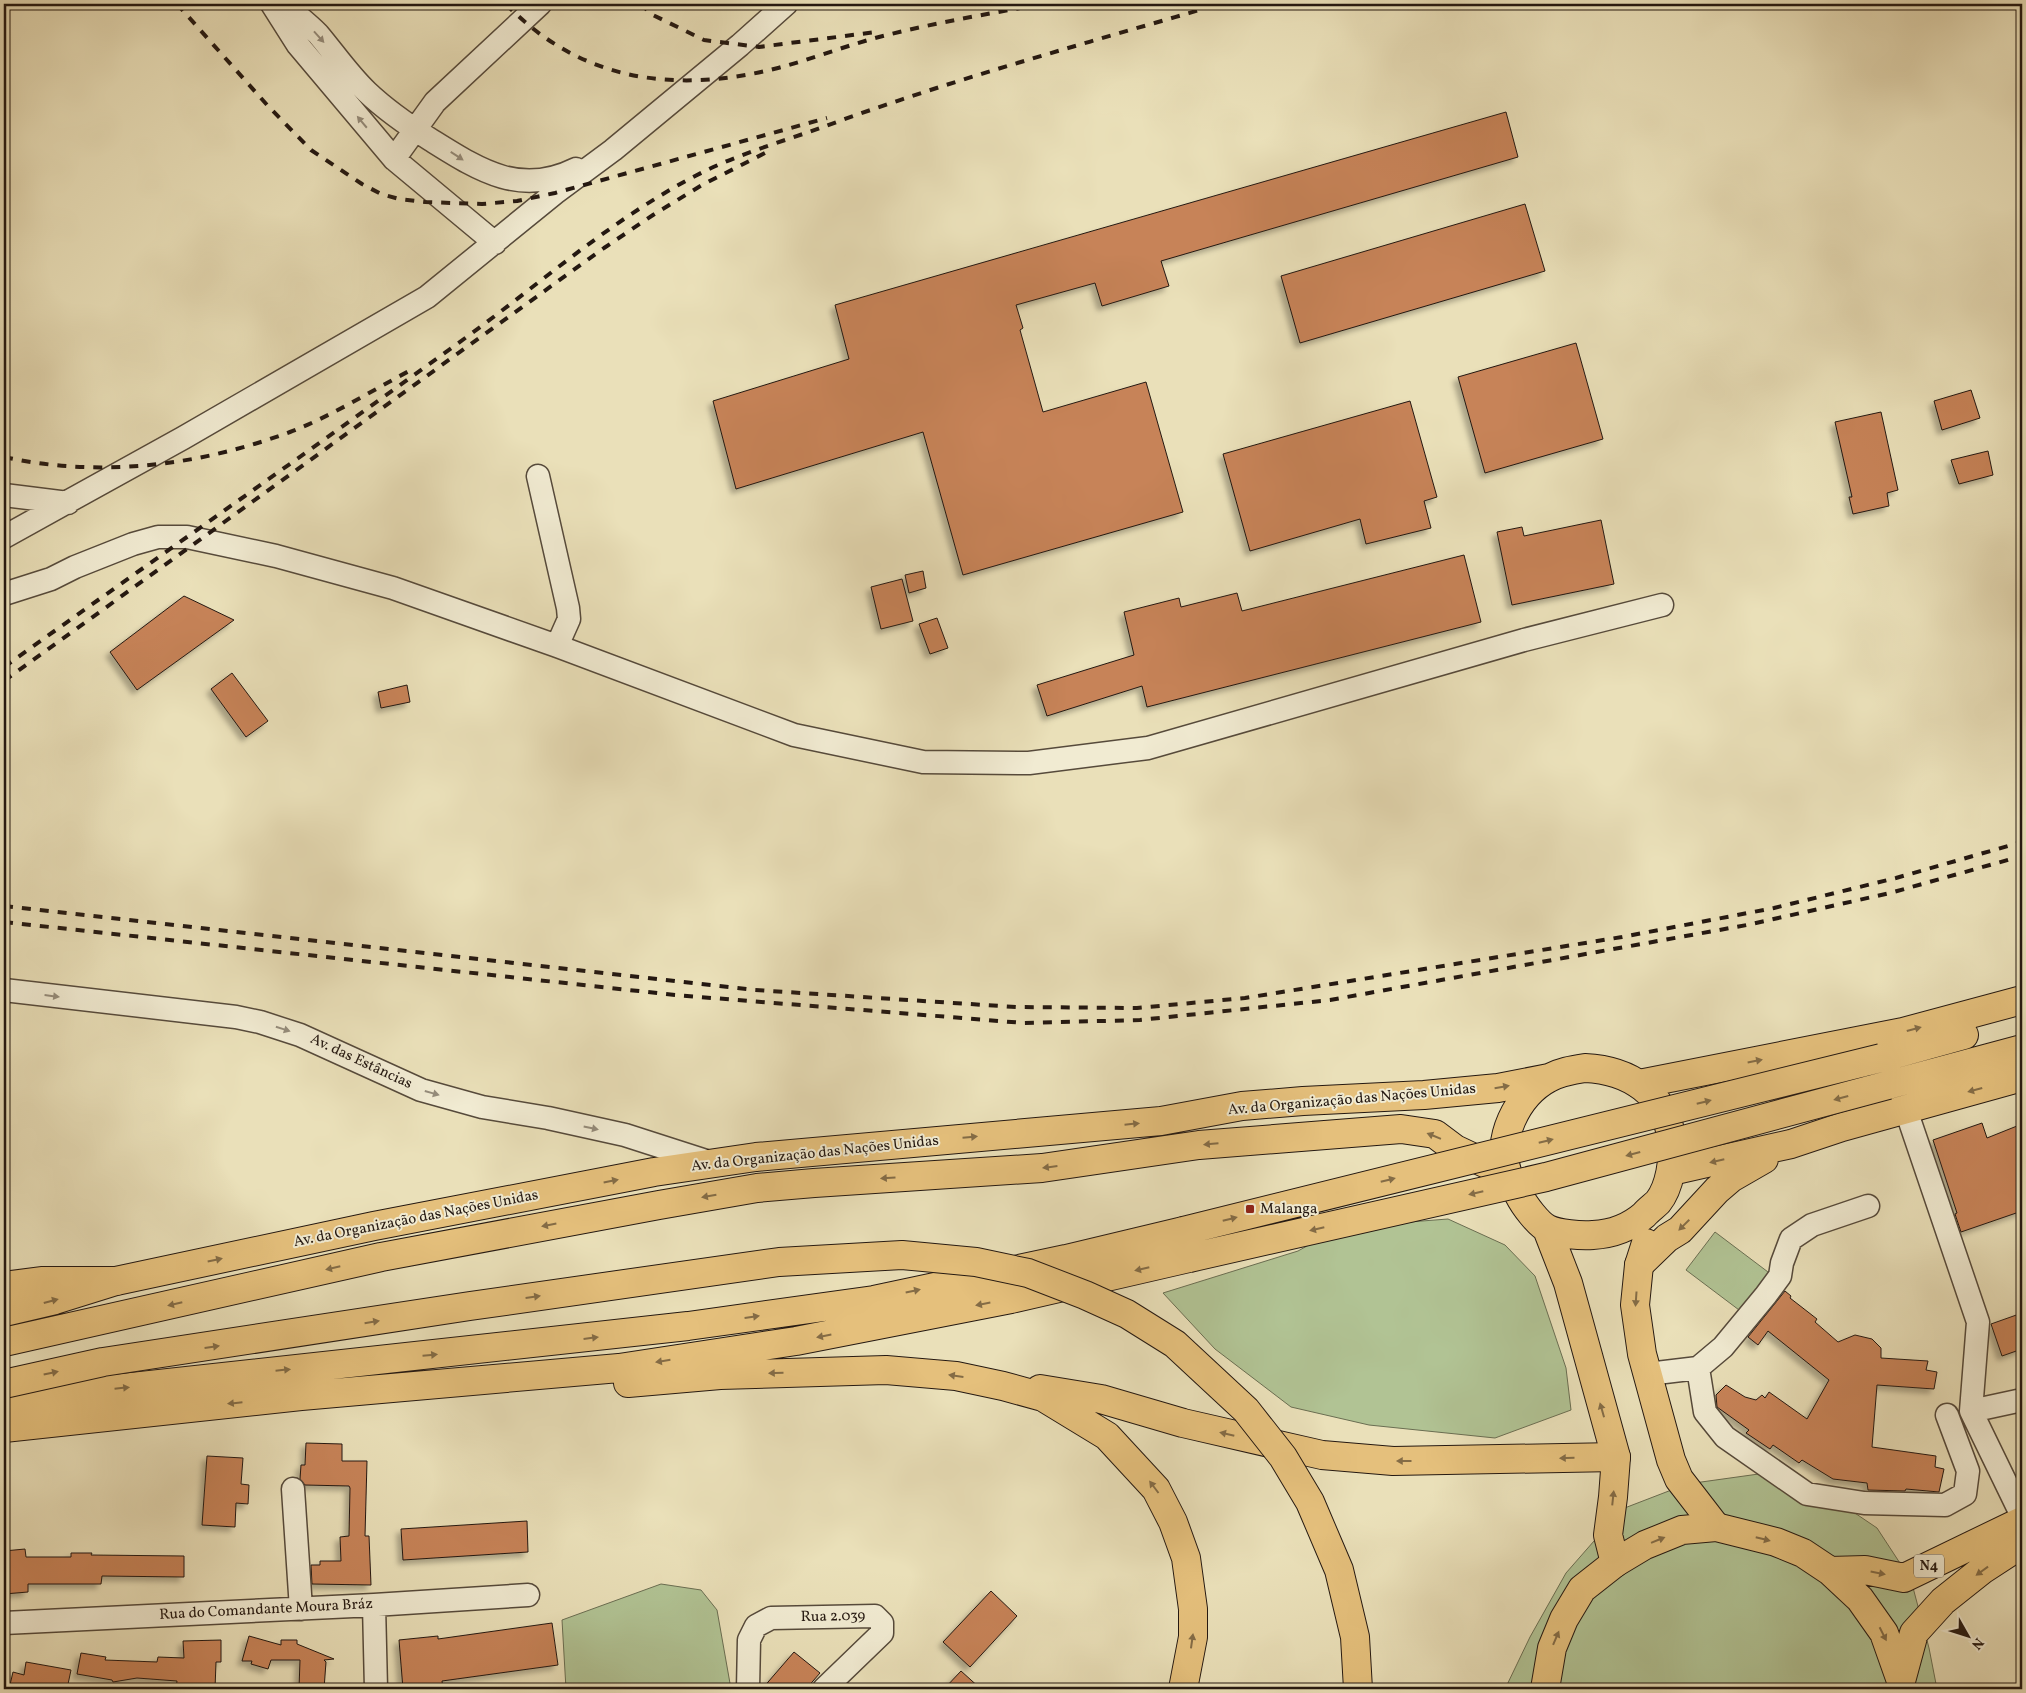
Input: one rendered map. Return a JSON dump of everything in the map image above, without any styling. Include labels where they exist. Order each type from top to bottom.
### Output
[{"type":"main road","points":[[1639,1084],[1903,1032],[2022,1000]]},
{"type":"main road","points":[[4,1401],[346,1362],[502,1348],[688,1326],[874,1300],[1066,1259],[1183,1231],[1881,1058],[2022,1020]]},
{"type":"main road","points":[[4,1428],[301,1396],[619,1368],[796,1341],[1011,1299],[1546,1177],[2022,1049]]},
{"type":"main road","points":[[1615,1563],[1608,1535],[1616,1457],[1568,1282],[1547,1229],[1524,1206],[1508,1174],[1505,1156],[1506,1137],[1512,1119],[1527,1096],[1549,1078],[1566,1071],[1585,1068],[1604,1069],[1622,1074],[1639,1084],[1653,1097],[1668,1122],[1673,1152],[1671,1171],[1658,1201],[1639,1265],[1635,1306],[1642,1354],[1670,1460],[1679,1479],[1716,1527]]},
{"type":"main road","name":"Av. da Organização das Nações Unidas","points":[[4,1312],[55,1300],[116,1281],[374,1226],[654,1172],[756,1157],[1161,1121],[1242,1106],[1498,1088],[1549,1078]]},
{"type":"main road","points":[[1671,1171],[1792,1144],[1842,1127],[2022,1078]]},
{"type":"main road","name":"Av. da Organização das Nações Unidas","points":[[4,1342],[381,1257],[757,1188],[1042,1168],[1199,1145],[1401,1129],[1434,1134],[1455,1149],[1508,1174]]},
{"type":"main road","points":[[1639,1265],[1667,1238],[1680,1230],[1717,1190],[1731,1178],[1792,1144]]},
{"type":"main road","points":[[1547,1229],[1581,1236],[1610,1234],[1636,1222],[1658,1201]]},
{"type":"main road","points":[[4,1384],[103,1362],[470,1306],[779,1262],[902,1255],[976,1262],[1028,1274],[1085,1295],[1127,1314],[1175,1344],[1246,1410],[1283,1457],[1310,1502],[1339,1570],[1355,1637],[1358,1689]]},
{"type":"main road","points":[[4,1286],[43,1281],[116,1281]]},
{"type":"main road","points":[[301,1396],[508,1392],[720,1375],[886,1370],[956,1376],[1004,1386],[1043,1397],[1106,1436],[1156,1489],[1173,1522],[1187,1566],[1193,1609],[1193,1637],[1183,1689]]},
{"type":"main road","points":[[1004,1386],[1052,1390],[1101,1399],[1183,1423],[1322,1455],[1393,1462],[1616,1457]]},
{"type":"main road","name":"N4","points":[[1830,1571],[1865,1570],[1904,1578],[2022,1521]]},
{"type":"main road","points":[[1544,1688],[1552,1648],[1564,1619],[1582,1589],[1615,1563],[1645,1545],[1682,1530],[1716,1527],[1776,1542],[1803,1553],[1830,1571],[1860,1599],[1884,1633],[1900,1685]]},
{"type":"main road","name":"N4","points":[[1900,1685],[1914,1633],[1943,1601],[1982,1570],[2022,1544]]},
{"type":"street","points":[[272,4],[298,45],[394,159],[495,243]]},
{"type":"street","points":[[284,4],[316,33],[366,91],[386,109],[477,168],[511,179],[534,182],[569,172],[613,150]]},
{"type":"street","points":[[394,159],[435,102],[540,4]]},
{"type":"street","points":[[4,538],[427,297],[613,150],[740,45],[786,4]]},
{"type":"street","points":[[538,476],[568,608],[569,619],[557,646]]},
{"type":"street","points":[[4,495],[68,503]]},
{"type":"street","points":[[4,594],[51,579],[75,567],[133,544],[158,537],[186,537],[276,556],[393,588],[557,646],[794,735],[923,762],[1029,763],[1148,748],[1524,640],[1662,605]]},
{"type":"street","name":"Av. das Estâncias","points":[[4,990],[236,1017],[260,1022],[300,1034],[421,1090],[482,1107],[548,1118],[625,1135],[713,1164]]},
{"type":"street","points":[[1906,1110],[1978,1322],[1971,1411],[2022,1516]]},
{"type":"street","points":[[1648,1374],[1698,1368],[1723,1347],[1776,1283],[1780,1276],[1782,1263],[1791,1239],[1812,1225],[1868,1206]]},
{"type":"street","points":[[1698,1368],[1705,1412],[1725,1437],[1807,1494],[1864,1503],[1945,1505],[1965,1494],[1968,1470],[1947,1415]]},
{"type":"street","points":[[1971,1411],[2018,1397]]},
{"type":"street","points":[[293,1489],[301,1609]]},
{"type":"street","name":"Rua do Comandante Moura Bráz","points":[[4,1623],[301,1609],[528,1595]]},
{"type":"street","points":[[374,1605],[376,1689]]},
{"type":"street","name":"Rua 2.039","points":[[748,1689],[749,1640],[756,1626],[771,1618],[875,1616],[882,1623],[882,1633],[824,1689]]},
{"type":"green space","points":[[1448,1219],[1505,1245],[1535,1276],[1566,1368],[1571,1410],[1495,1438],[1369,1425],[1291,1407],[1215,1349],[1163,1293],[1298,1251],[1350,1222],[1383,1224]]},
{"type":"green space","points":[[1715,1232],[1776,1278],[1747,1316],[1686,1270]]},
{"type":"green space","points":[[1773,1472],[1809,1482],[1877,1528],[1911,1580],[1929,1648],[1937,1689],[1505,1689],[1530,1637],[1566,1573],[1622,1509],[1687,1484]]},
{"type":"green space","points":[[661,1584],[701,1590],[717,1610],[731,1689],[566,1689],[562,1620]]},
{"type":"building","points":[[1506,112],[1518,157],[1161,261],[1169,286],[1102,306],[1095,283],[1016,305],[1023,328],[1020,330],[1043,412],[1146,382],[1183,512],[963,575],[923,432],[736,489],[713,401],[849,359],[835,305]]},
{"type":"building","points":[[1525,204],[1545,271],[1300,343],[1281,276]]},
{"type":"building","points":[[1576,343],[1603,439],[1485,473],[1458,377]]},
{"type":"building","points":[[1971,390],[1980,418],[1942,430],[1934,401]]},
{"type":"building","points":[[1410,401],[1437,497],[1424,501],[1431,528],[1366,544],[1360,519],[1250,551],[1223,454]]},
{"type":"building","points":[[1881,412],[1898,490],[1887,493],[1889,506],[1853,514],[1849,497],[1852,497],[1835,422]]},
{"type":"building","points":[[1988,451],[1993,475],[1959,484],[1951,460]]},
{"type":"building","points":[[1601,520],[1614,584],[1512,605],[1497,532],[1522,527],[1524,536]]},
{"type":"building","points":[[1464,555],[1481,622],[1147,707],[1142,686],[1047,716],[1037,685],[1134,655],[1124,612],[1179,598],[1181,607],[1237,593],[1242,611]]},
{"type":"building","points":[[923,571],[926,588],[909,593],[905,575]]},
{"type":"building","points":[[902,579],[913,621],[881,629],[871,587]]},
{"type":"building","points":[[184,596],[234,620],[137,690],[110,652]]},
{"type":"building","points":[[937,618],[948,648],[930,654],[919,624]]},
{"type":"building","points":[[232,673],[268,721],[246,737],[211,689]]},
{"type":"building","points":[[407,685],[410,702],[381,708],[378,692]]},
{"type":"building","points":[[1982,1123],[1987,1138],[2022,1124],[2022,1211],[1961,1232],[1955,1214],[1957,1213],[1933,1140]]},
{"type":"building","points":[[1785,1291],[1791,1296],[1790,1298],[1817,1319],[1815,1322],[1838,1342],[1855,1335],[1872,1339],[1881,1348],[1881,1358],[1928,1361],[1926,1370],[1937,1372],[1934,1389],[1877,1385],[1872,1447],[1936,1456],[1935,1467],[1944,1469],[1939,1492],[1906,1489],[1905,1491],[1868,1490],[1867,1483],[1833,1479],[1802,1460],[1799,1463],[1773,1445],[1770,1449],[1746,1433],[1749,1430],[1717,1407],[1716,1395],[1726,1385],[1745,1397],[1756,1400],[1762,1395],[1765,1398],[1769,1392],[1807,1419],[1829,1380],[1768,1331],[1758,1345],[1748,1337]]},
{"type":"building","points":[[2022,1313],[2022,1349],[2002,1356],[1991,1324]]},
{"type":"building","points":[[306,1443],[342,1444],[342,1461],[367,1461],[365,1536],[369,1536],[371,1585],[312,1584],[311,1565],[320,1565],[320,1561],[341,1561],[340,1537],[349,1536],[350,1488],[349,1486],[305,1485],[300,1479],[301,1465],[305,1465]]},
{"type":"building","points":[[207,1456],[243,1458],[241,1484],[249,1485],[248,1504],[236,1503],[235,1527],[202,1525]]},
{"type":"building","points":[[527,1521],[528,1552],[403,1560],[401,1529]]},
{"type":"building","points":[[25,1549],[26,1557],[71,1557],[71,1553],[184,1556],[184,1577],[102,1576],[101,1584],[28,1584],[28,1592],[4,1594],[4,1551]]},
{"type":"building","points":[[991,1591],[1017,1616],[970,1667],[943,1642]]},
{"type":"building","points":[[552,1623],[558,1665],[442,1681],[443,1689],[403,1689],[399,1640],[438,1636],[438,1639]]},
{"type":"building","points":[[249,1636],[281,1645],[281,1640],[297,1640],[297,1644],[334,1659],[324,1660],[326,1662],[324,1689],[299,1689],[300,1660],[271,1660],[268,1669],[251,1664],[252,1661],[242,1661]]},
{"type":"building","points":[[221,1640],[221,1662],[216,1662],[215,1689],[176,1689],[177,1681],[137,1678],[113,1682],[112,1680],[77,1674],[81,1653],[106,1657],[105,1660],[157,1662],[158,1657],[184,1658],[183,1641]]},
{"type":"building","points":[[794,1652],[820,1673],[806,1689],[762,1689]]},
{"type":"building","points":[[26,1662],[71,1670],[67,1689],[9,1689],[13,1672],[24,1675]]},
{"type":"building","points":[[961,1671],[981,1689],[944,1689]]},
{"type":"railway","points":[[177,4],[268,106],[311,150],[362,184],[381,194],[399,199],[482,204],[517,201],[555,193],[827,118]]},
{"type":"railway","points":[[506,4],[535,30],[566,51],[598,65],[632,75],[667,80],[703,80],[740,76],[778,68],[899,32],[1042,4]]},
{"type":"railway","points":[[640,4],[653,15],[704,40],[759,47],[876,32]]},
{"type":"railway","points":[[934,4],[959,7],[996,7]]},
{"type":"railway","points":[[4,667],[410,378],[612,227],[673,188],[734,158],[921,93],[1220,4]]},
{"type":"railway","points":[[4,681],[604,248],[702,185],[765,153]]},
{"type":"railway","points":[[4,457],[76,467],[112,467],[148,465],[220,453],[255,444],[306,426],[411,370]]},
{"type":"railway","points":[[4,906],[755,990],[1016,1007],[1137,1008],[1245,998],[1622,937],[1774,908],[1896,878],[2022,842]]},
{"type":"railway","points":[[4,922],[675,995],[1024,1023],[1140,1020],[1330,1000],[1747,925],[1890,893],[2022,856]]},
{"type":"place","name":"Malanga","points":[[1250,1209]]}]
